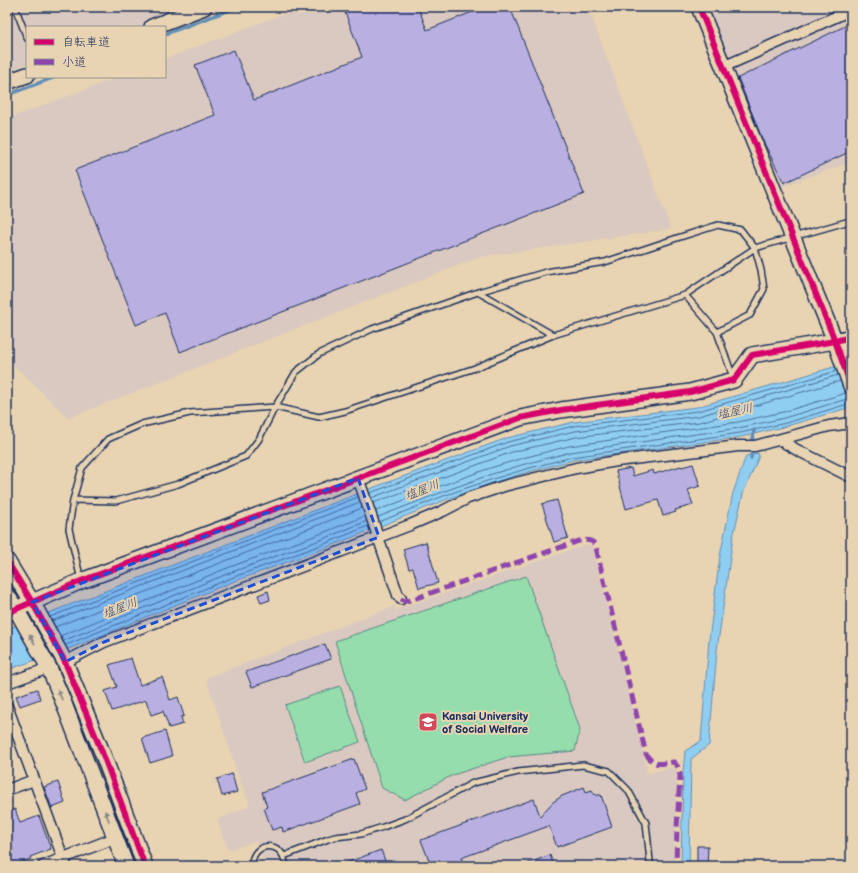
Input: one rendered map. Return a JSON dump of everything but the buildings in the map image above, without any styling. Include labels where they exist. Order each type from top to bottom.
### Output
[{"type":"street","points":[[155,26],[204,7]]},
{"type":"street","points":[[699,7],[835,341],[851,386]]},
{"type":"street","points":[[723,67],[851,10]]},
{"type":"street","points":[[7,82],[26,75]]},
{"type":"street","points":[[11,611],[81,581],[520,418],[561,410],[690,392],[734,380],[752,355],[851,337]]},
{"type":"street","points":[[65,662],[104,642],[379,537],[443,511],[468,498],[504,486],[576,468],[617,461],[738,446],[755,446],[829,426],[851,423]]},
{"type":"street","points":[[780,440],[796,450],[851,477]]},
{"type":"street","points":[[358,478],[398,595],[401,598]]},
{"type":"street","points":[[7,561],[32,602],[65,662],[102,752],[145,866]]},
{"type":"street","points":[[7,595],[11,611],[48,668],[61,696],[126,866]]},
{"type":"street","points":[[7,683],[48,668]]},
{"type":"street","points":[[7,706],[65,862]]},
{"type":"street","points":[[7,790],[34,780]]},
{"type":"street","points":[[43,866],[65,862],[115,838]]},
{"type":"lane","points":[[16,7],[26,35]]},
{"type":"lane","points":[[81,581],[69,530],[73,500],[82,468],[108,439],[142,424],[190,413],[275,407],[319,417],[345,411],[475,368],[553,335],[685,296],[755,248],[846,222],[851,224]]},
{"type":"lane","points":[[73,500],[116,501],[178,484],[246,456],[259,439],[275,407],[296,372],[319,354],[372,329],[478,292],[546,272],[605,262],[718,225],[741,230],[755,248],[761,270],[764,290],[750,315],[717,332]]},
{"type":"lane","points":[[478,292],[553,335]]},
{"type":"lane","points":[[685,296],[717,332],[734,380]]},
{"type":"lane","points":[[284,856],[328,839],[361,834],[406,819],[473,783],[518,772],[583,765],[610,771],[628,790],[646,823],[650,861],[649,866]]},
{"type":"lane","points":[[252,866],[254,854],[263,847],[269,846],[279,850],[284,856],[285,866]]},
{"type":"highlighted area","points":[[358,478],[379,537],[104,642],[65,662],[32,602]]},
{"type":"shaded area","points":[[7,7],[217,7],[166,26],[26,26],[26,77],[7,85]]},
{"type":"shaded area","points":[[301,7],[588,7],[671,229],[480,257],[68,418],[7,358],[7,119],[115,78],[166,78],[166,59]]},
{"type":"shaded area","points":[[704,7],[851,7],[851,162],[781,187]]},
{"type":"shaded area","name":"Kansai University of Social Welfare","points":[[588,544],[593,547],[648,774],[672,767],[677,770],[674,866],[264,866],[256,841],[228,850],[217,820],[249,806],[206,678],[395,606],[395,610]]},
{"type":"green space","points":[[526,576],[580,729],[575,751],[508,757],[453,775],[405,800],[382,788],[335,641]]},
{"type":"green space","points":[[340,686],[360,742],[305,762],[285,705]]},
{"type":"water","name":"塩屋川","points":[[851,362],[851,407],[787,426],[741,437],[573,460],[492,483],[326,548],[235,581],[76,646],[7,670],[7,629],[375,487],[507,438],[574,422],[697,407]]},
{"type":"water","points":[[758,453],[759,456],[743,494],[733,537],[717,650],[709,745],[691,759],[689,864],[688,866],[681,866],[683,773],[685,751],[701,741],[709,640],[720,556],[733,493],[746,456]]},
{"type":"waterway","points":[[166,34],[237,7]]},
{"type":"waterway","points":[[7,95],[52,78]]},
{"type":"waterway","points":[[751,458],[754,430]]},
{"type":"marked path","points":[[401,599],[405,601],[411,600],[579,541],[585,540],[592,542],[597,550],[646,754],[655,763],[661,764],[674,762],[678,767],[680,775],[676,866]]},
{"type":"cycle path","points":[[699,7],[835,341],[851,386]]},
{"type":"cycle path","points":[[7,613],[81,581],[520,418],[561,410],[690,392],[734,380],[752,355],[851,337]]},
{"type":"cycle path","points":[[7,561],[32,602],[65,662],[102,752],[145,866]]},
{"type":"place","name":"Kansai University of Social Welfare","points":[[428,722]]}]
